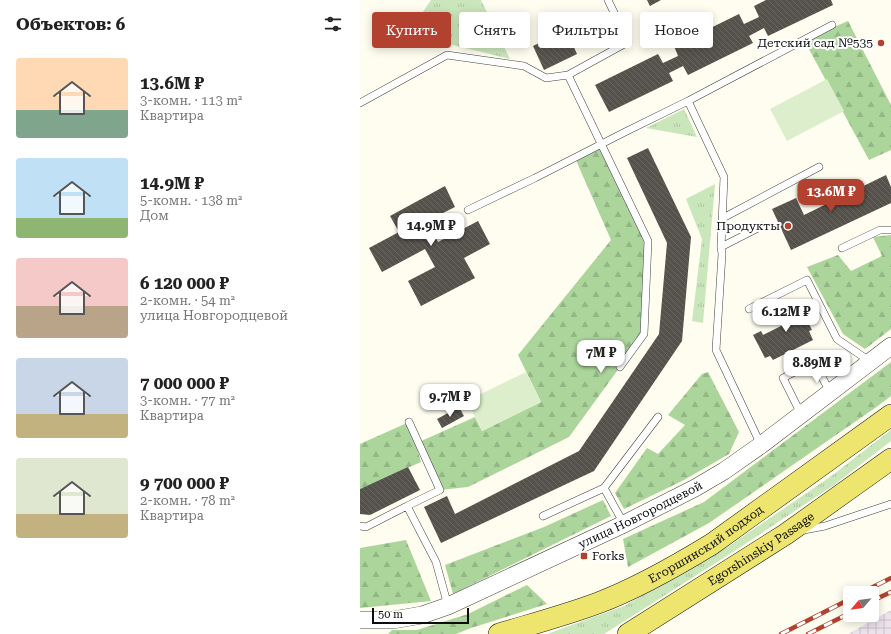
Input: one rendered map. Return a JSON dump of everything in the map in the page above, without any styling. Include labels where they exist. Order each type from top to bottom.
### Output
[{"type":"main road","name":"Егоршинский подход","points":[[499,634],[598,603],[636,586],[684,560],[712,544],[891,415]]},
{"type":"main road","name":"Egorshinskiy Passage","points":[[628,634],[786,534],[891,459]]},
{"type":"street","name":"улица Новгородцевой","points":[[360,620],[393,620],[422,615],[448,606],[624,524],[695,488],[724,471],[761,445],[891,346]]},
{"type":"lane","points":[[360,102],[447,55],[524,66],[546,78],[568,75],[628,42],[608,0]]},
{"type":"lane","points":[[468,210],[688,101],[832,25]]},
{"type":"lane","points":[[568,75],[648,240],[644,334],[620,367]]},
{"type":"lane","points":[[688,101],[724,177],[722,254],[716,350],[761,445]]},
{"type":"lane","points":[[723,218],[819,167]]},
{"type":"lane","points":[[721,247],[762,226]]},
{"type":"lane","points":[[842,248],[880,230],[891,230]]},
{"type":"lane","points":[[749,309],[807,280],[837,339],[871,362]]},
{"type":"lane","points":[[801,414],[783,378],[814,362],[830,392]]},
{"type":"lane","points":[[543,516],[604,488],[658,417]]},
{"type":"lane","points":[[360,526],[366,527],[440,490],[409,422]]},
{"type":"lane","points":[[604,488],[624,524]]},
{"type":"lane","points":[[786,534],[825,526],[891,504]]},
{"type":"lane","points":[[408,506],[436,562],[448,606]]},
{"type":"shaded area","points":[[891,610],[891,634],[848,634],[870,622],[879,622],[879,617]]},
{"type":"green space","points":[[431,0],[481,0],[487,12],[459,12],[459,46],[451,45],[451,12],[423,12]]},
{"type":"green space","points":[[848,21],[891,105],[891,150],[869,160],[804,40]]},
{"type":"green space","points":[[465,48],[505,48],[510,59]]},
{"type":"green space","points":[[827,79],[844,111],[787,141],[770,109]]},
{"type":"green space","points":[[684,109],[697,137],[646,128]]},
{"type":"green space","points":[[602,144],[648,241],[644,334],[569,437],[468,487],[440,490],[419,442],[475,417],[482,431],[541,402],[518,355],[611,240],[575,158]]},
{"type":"green space","points":[[715,184],[703,323],[692,321],[702,239],[686,199]]},
{"type":"green space","points":[[891,235],[891,329],[865,349],[843,334],[807,267],[838,255],[851,271],[882,256],[873,237]]},
{"type":"green space","points":[[891,362],[891,396],[709,523],[628,567],[623,539],[704,502]]},
{"type":"green space","points":[[526,372],[541,402],[482,431],[467,401]]},
{"type":"green space","points":[[708,372],[739,432],[729,454],[684,480],[624,509],[615,493],[647,448],[658,454],[685,425],[668,415],[702,374]]},
{"type":"green space","points":[[409,422],[421,462],[360,489],[360,444]]},
{"type":"green space","points":[[891,430],[891,441],[834,485],[736,550],[604,634],[547,634],[624,606],[729,546],[830,477]]},
{"type":"green space","points":[[603,500],[611,516],[453,594],[445,565],[544,527]]},
{"type":"green space","points":[[406,540],[431,601],[360,608],[360,548]]},
{"type":"green space","points":[[527,585],[547,604],[456,634],[388,634],[392,630],[417,630],[468,614]]},
{"type":"building","points":[[647,0],[661,0],[650,6]]},
{"type":"building","points":[[766,0],[831,0],[833,5],[768,36],[764,28],[749,36],[753,43],[688,75],[683,66],[669,73],[673,81],[609,112],[595,85],[658,54],[663,63],[678,56],[675,48],[713,48],[713,27],[739,14],[744,24],[759,17],[754,6]]},
{"type":"building","points":[[538,44],[538,48],[574,48],[577,54],[544,70],[533,46]]},
{"type":"building","points":[[648,148],[691,237],[682,341],[594,471],[441,543],[424,507],[447,496],[455,514],[579,451],[659,334],[667,243],[627,158]]},
{"type":"building","points":[[886,175],[891,187],[891,203],[791,250],[772,209],[796,198],[804,215]]},
{"type":"building","points":[[445,186],[455,207],[427,221],[438,242],[478,221],[490,244],[464,258],[475,278],[421,306],[408,281],[435,267],[425,249],[382,272],[369,248],[399,232],[390,216]]},
{"type":"building","points":[[796,299],[812,330],[809,331],[813,340],[773,360],[770,356],[765,358],[753,335],[761,331],[763,335],[789,322],[787,317],[780,320],[775,309]]},
{"type":"building","points":[[459,407],[464,416],[442,428],[437,419]]},
{"type":"building","points":[[408,467],[420,490],[370,515],[360,514],[360,489]]},
{"type":"railway","points":[[875,586],[891,578]]},
{"type":"railway","points":[[879,598],[891,592]]},
{"type":"railway","points":[[781,634],[843,603]]},
{"type":"railway","points":[[808,634],[843,616]]},
{"type":"place","name":"Детский сад №535","points":[[881,43]]},
{"type":"place","name":"Продукты","points":[[788,226]]},
{"type":"place","name":"Forks","points":[[584,556]]}]
